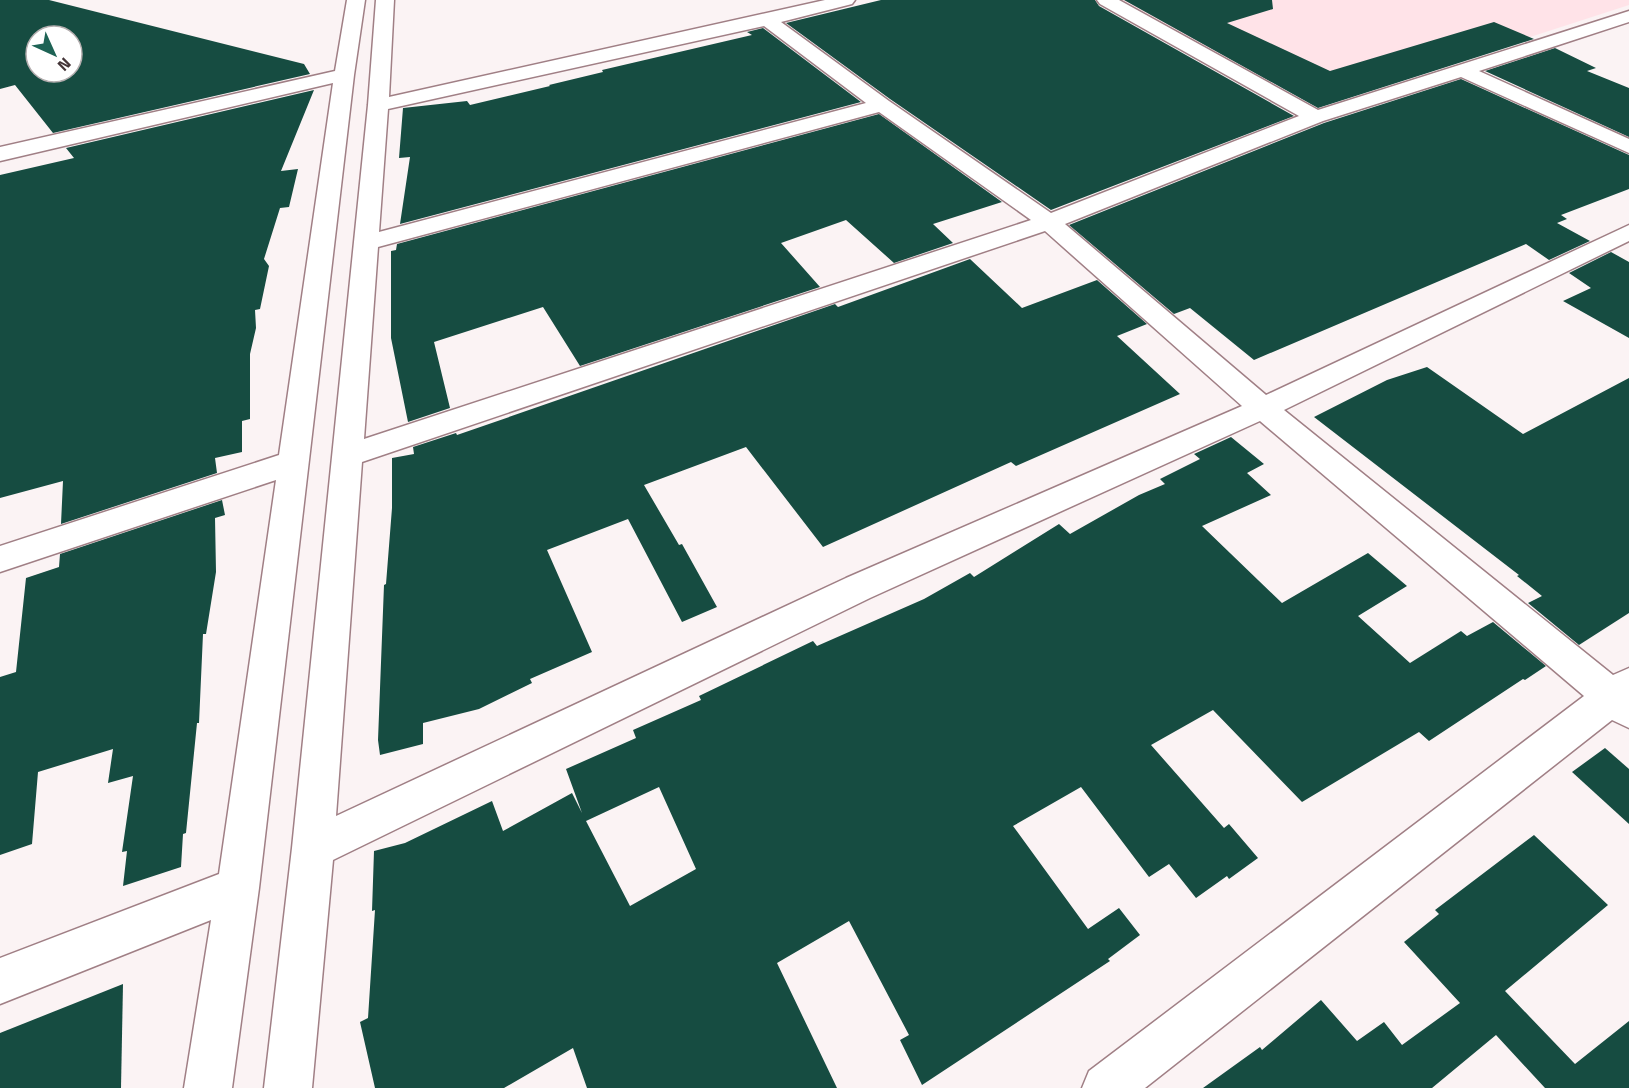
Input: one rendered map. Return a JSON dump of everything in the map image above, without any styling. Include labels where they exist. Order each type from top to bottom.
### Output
[{"type":"street","points":[[208,1088],[238,888],[344,75],[356,0]]},
{"type":"street","points":[[288,1088],[313,848],[378,105],[385,0]]},
{"type":"street","points":[[378,105],[767,20],[846,0]]},
{"type":"street","points":[[1106,0],[1316,117]]},
{"type":"street","points":[[347,456],[1049,222],[1316,117],[1629,16]]},
{"type":"street","points":[[767,20],[882,105],[1049,222],[1263,408],[1623,697],[1106,1088]]},
{"type":"street","points":[[1462,70],[1629,147]]},
{"type":"street","points":[[0,154],[344,75]]},
{"type":"street","points":[[366,243],[882,105]]},
{"type":"street","points":[[313,848],[858,588],[1263,408],[1629,232]]},
{"type":"street","points":[[0,559],[294,462]]},
{"type":"street","points":[[0,981],[238,888]]},
{"type":"shaded area","points":[[1118,0],[1629,0],[1629,5],[1317,106]]},
{"type":"building","points":[[0,0],[49,0],[304,64],[310,74],[53,133],[15,85],[0,89]]},
{"type":"building","points":[[881,0],[1095,0],[1099,6],[1294,116],[1051,210],[890,99],[786,23]]},
{"type":"building","points":[[1124,0],[1272,0],[1273,9],[1227,23],[1330,71],[1494,22],[1534,39],[1318,108]]},
{"type":"building","points":[[763,28],[861,102],[400,224],[410,157],[399,158],[403,108],[467,101],[470,105],[603,72],[602,70],[752,35],[747,32]]},
{"type":"building","points":[[1555,48],[1596,68],[1587,71],[1629,88],[1629,137],[1485,71]]},
{"type":"building","points":[[1461,79],[1629,155],[1629,189],[1561,215],[1567,219],[1557,223],[1590,241],[1549,260],[1526,244],[1254,360],[1190,308],[1174,314],[1069,225],[1324,123]]},
{"type":"building","points":[[314,90],[281,171],[298,169],[289,207],[280,208],[264,259],[269,266],[260,309],[255,310],[256,328],[250,354],[250,419],[242,421],[242,452],[215,458],[217,473],[61,524],[63,481],[0,498],[0,175],[74,158],[66,148]]},
{"type":"building","points":[[879,114],[1002,202],[933,224],[953,243],[894,263],[846,220],[781,243],[820,287],[580,366],[543,307],[434,342],[450,408],[408,422],[391,338],[391,251],[396,250],[397,244]]},
{"type":"building","points":[[1611,252],[1629,262],[1629,338],[1563,301],[1591,288],[1569,273]]},
{"type":"building","points":[[970,259],[1022,308],[1097,280],[1147,324],[1117,336],[1180,394],[1016,466],[1011,462],[823,547],[746,447],[644,485],[679,545],[682,544],[717,607],[682,622],[628,519],[547,550],[592,652],[530,679],[532,683],[479,709],[423,723],[423,744],[380,755],[378,740],[384,585],[386,584],[392,508],[392,458],[414,454],[413,447],[456,433],[457,435],[835,304],[838,307]]},
{"type":"building","points":[[1427,367],[1523,434],[1629,378],[1629,613],[1579,645],[1528,603],[1542,596],[1517,576],[1519,575],[1314,417],[1387,380]]},
{"type":"building","points":[[1231,437],[1264,464],[1247,473],[1271,495],[1202,526],[1282,603],[1368,553],[1407,586],[1358,616],[1410,663],[1461,631],[1467,636],[1493,622],[1546,666],[1429,741],[1419,732],[1302,802],[1213,710],[1151,745],[1224,828],[1229,824],[1258,858],[1229,879],[1227,876],[1196,898],[1169,864],[1149,877],[1081,787],[1013,826],[1088,929],[1119,908],[1140,935],[1108,959],[1110,961],[922,1085],[900,1040],[909,1035],[849,921],[777,963],[837,1088],[587,1088],[573,1048],[504,1088],[375,1088],[360,1022],[368,1018],[375,910],[372,911],[374,851],[405,843],[492,801],[503,831],[572,793],[582,813],[566,769],[636,738],[633,730],[701,700],[699,696],[813,641],[817,646],[924,599],[970,573],[974,577],[1059,524],[1070,534],[1139,495],[1165,484],[1160,479],[1200,459],[1194,454]],"holes":[[[659,787],[696,869],[630,906],[586,821]]]},
{"type":"building","points":[[222,500],[225,515],[215,518],[216,572],[206,634],[203,634],[199,723],[197,723],[186,833],[183,834],[181,867],[123,886],[127,851],[122,852],[133,776],[108,783],[113,749],[38,772],[32,844],[0,855],[0,677],[16,672],[26,578],[59,567],[60,554]]},
{"type":"building","points":[[1605,748],[1629,769],[1629,824],[1572,772]]},
{"type":"building","points":[[1534,835],[1608,905],[1505,991],[1575,1064],[1629,1021],[1629,1088],[1545,1088],[1496,1035],[1432,1088],[1203,1088],[1260,1047],[1262,1050],[1321,1000],[1357,1041],[1384,1022],[1402,1045],[1460,1003],[1404,942],[1439,914],[1435,910]]},
{"type":"building","points":[[123,984],[121,1088],[0,1088],[0,1033]]}]
